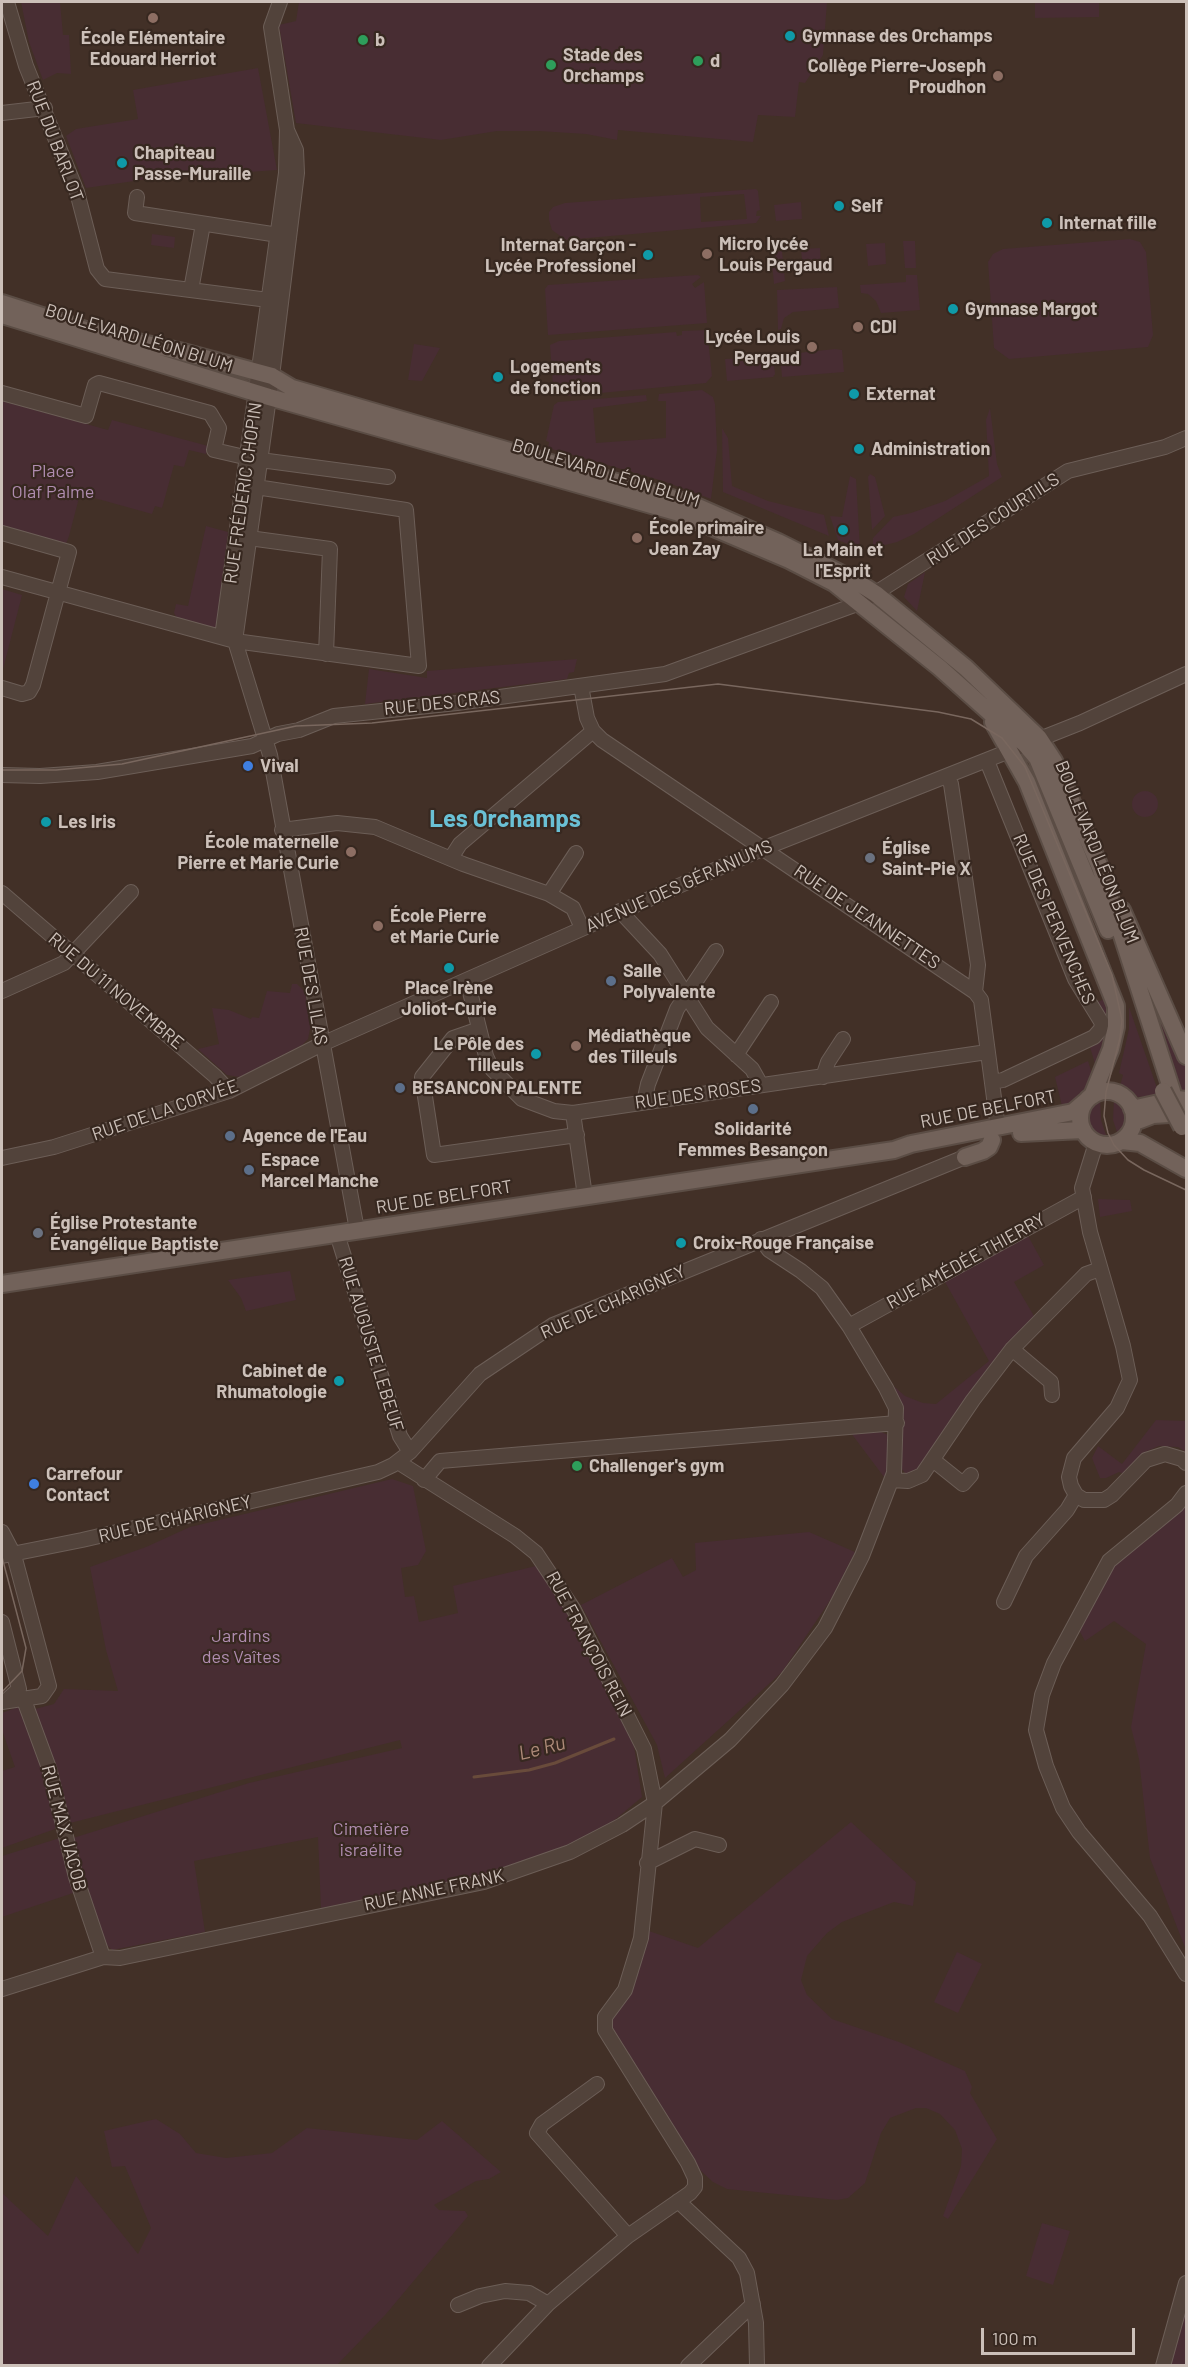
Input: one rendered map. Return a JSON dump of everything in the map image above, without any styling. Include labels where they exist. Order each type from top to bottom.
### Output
[{"type":"main road","name":"BOULEVARD LÉON BLUM","points":[[2,303],[92,332],[179,351],[266,375],[292,388],[689,503],[778,542],[854,580],[868,599],[989,713],[1025,744],[1054,761],[1100,867],[1167,1091]]},
{"type":"main road","name":"BOULEVARD LÉON BLUM","points":[[2,315],[263,395],[676,512],[789,560],[868,599],[953,656],[1042,768],[1122,967],[1167,1091]]},
{"type":"main road","points":[[1025,744],[1027,782],[1116,1006],[1116,1027],[1112,1050],[1080,1114],[1083,1130],[1096,1143],[1114,1145],[1122,1141],[1131,1130],[1133,1115],[1128,1102],[1117,1093],[1099,1093],[1089,1098]]},
{"type":"main road","points":[[1100,867],[1117,898],[1186,1056]]},
{"type":"main road","points":[[1167,1091],[1185,1123]]},
{"type":"main road","name":"RUE DE BELFORT","points":[[894,1150],[902,1154],[964,1151],[968,1139],[997,1134],[995,1134],[1073,1112],[1089,1098]]},
{"type":"main road","points":[[1133,1115],[1177,1099],[1186,1100]]},
{"type":"main road","points":[[1133,1115],[1153,1115],[1185,1123]]},
{"type":"main road","name":"RUE DE BELFORT","points":[[2,1284],[894,1150],[911,1144],[1038,1130],[1083,1130]]},
{"type":"main road","points":[[1122,1141],[1140,1143],[1186,1169]]},
{"type":"street","name":"RUE DU BARLOT","points":[[7,2],[26,66],[45,108],[77,192],[97,269],[105,279],[191,290]]},
{"type":"street","name":"RUE FRÉDÉRIC CHOPIN","points":[[265,742],[228,639],[266,375],[291,173],[272,27],[280,2]]},
{"type":"street","points":[[2,113],[45,108]]},
{"type":"street","points":[[137,197],[135,213],[284,236]]},
{"type":"street","points":[[203,224],[191,290],[275,301]]},
{"type":"street","points":[[2,393],[86,416],[95,385],[99,383],[210,413],[219,428],[214,450],[253,459]]},
{"type":"street","name":"RUE DES COURTILS","points":[[868,599],[1068,471],[1165,447],[1186,438]]},
{"type":"street","name":"RUE FRÉDÉRIC CHOPIN","points":[[253,459],[388,477]]},
{"type":"street","points":[[2,578],[228,639],[419,666],[406,510],[400,507],[249,485]]},
{"type":"street","name":"RUE FRÉDÉRIC CHOPIN","points":[[228,639],[249,538],[249,485]]},
{"type":"street","points":[[2,533],[69,552],[33,685],[29,692],[22,694],[2,688]]},
{"type":"street","points":[[249,538],[330,549],[326,654]]},
{"type":"street","name":"RUE DES CRAS","points":[[2,775],[40,776],[97,772],[252,746],[265,742],[278,734],[299,730],[334,716],[665,674],[868,599]]},
{"type":"street","name":"AVENUE DES GÉRANIUMS","points":[[322,1044],[762,849],[1080,723],[1186,674]]},
{"type":"street","points":[[451,858],[460,844],[593,731],[586,718],[581,686]]},
{"type":"street","name":"RUE DE JEANNETTES","points":[[593,731],[620,753],[975,992]]},
{"type":"street","name":"RUE DES LILAS","points":[[265,742],[357,1230]]},
{"type":"street","name":"RUE DES PERVENCHES","points":[[987,761],[1076,979],[1102,1023],[1101,1029],[1094,1037],[1003,1080],[992,1082]]},
{"type":"street","points":[[947,777],[951,784],[978,965],[975,992],[981,1000],[992,1082],[995,1134]]},
{"type":"street","points":[[282,830],[337,823],[375,827],[549,894],[573,908],[582,928]]},
{"type":"street","points":[[549,894],[576,853]]},
{"type":"street","name":"RUE DU 11 NOVEMBRE","points":[[2,892],[215,1076],[229,1091]]},
{"type":"street","points":[[2,991],[58,968],[74,956],[131,892]]},
{"type":"street","points":[[620,911],[660,954],[680,981],[686,997],[707,1028],[759,1077],[761,1085]]},
{"type":"street","points":[[644,1102],[666,1034],[677,1009],[716,951]]},
{"type":"street","name":"RUE DES ROSES","points":[[467,980],[492,1069],[511,1091],[541,1108],[573,1113],[987,1052]]},
{"type":"street","points":[[736,1054],[771,1002]]},
{"type":"street","points":[[479,1029],[448,1042],[422,1077],[434,1155],[577,1135]]},
{"type":"street","points":[[823,1077],[828,1062],[843,1039]]},
{"type":"street","name":"RUE DE LA CORVÉE","points":[[2,1158],[54,1147],[229,1091],[322,1044]]},
{"type":"street","points":[[573,1113],[585,1196]]},
{"type":"street","points":[[1096,1143],[1083,1183],[1084,1197],[1100,1269],[1124,1346],[1130,1380],[1117,1408],[1074,1458],[1069,1477],[1071,1486],[1076,1496],[1084,1500],[1104,1500],[1146,1460],[1156,1455],[1174,1455],[1186,1463]]},
{"type":"street","name":"RUE DE CHARIGNEY","points":[[8,1555],[378,1472],[398,1462],[410,1452],[480,1374],[553,1324],[761,1239],[964,1151]]},
{"type":"street","name":"RUE AMÉDÉE THIERRY","points":[[849,1326],[1084,1197]]},
{"type":"street","name":"RUE AUGUSTE LEBEUF","points":[[337,1234],[401,1439],[410,1452]]},
{"type":"street","points":[[761,1239],[769,1250],[822,1288],[849,1326],[886,1388],[896,1408],[897,1423],[892,1480],[908,1481],[922,1475],[973,1400],[1012,1349],[1086,1274],[1100,1269]]},
{"type":"street","points":[[1012,1349],[1051,1382],[1052,1395]]},
{"type":"street","points":[[424,1480],[440,1461],[897,1423]]},
{"type":"street","points":[[933,1460],[963,1484],[971,1475]]},
{"type":"street","name":"RUE FRANÇOIS REIN","points":[[398,1462],[515,1536],[545,1564],[574,1610],[644,1749],[655,1803],[639,1949],[625,1990],[605,2018],[605,2030],[688,2163],[695,2178],[695,2187],[678,2201]]},
{"type":"street","name":"RUE ANNE FRANK","points":[[2,1989],[103,1957],[130,1956],[484,1882],[570,1852],[622,1825],[655,1803],[730,1740],[782,1685],[825,1629],[862,1556],[892,1480]]},
{"type":"street","points":[[1186,1493],[1177,1505],[1109,1561],[1054,1663],[1042,1695],[1036,1730],[1046,1766],[1063,1808],[1079,1832],[1150,1916],[1186,1974]]},
{"type":"street","points":[[1004,1602],[1026,1556],[1067,1510],[1076,1496]]},
{"type":"street","points":[[2,1532],[50,1686],[42,1696],[4,1701]]},
{"type":"street","points":[[2,1622],[19,1689],[4,1701]]},
{"type":"street","name":"RUE MAX JACOB","points":[[24,1700],[49,1768],[76,1876],[103,1957]]},
{"type":"street","points":[[647,1863],[694,1839],[719,1845]]},
{"type":"street","points":[[597,2084],[542,2124],[537,2133],[628,2236]]},
{"type":"street","points":[[489,2366],[548,2304],[628,2236],[678,2201],[739,2258],[747,2273],[753,2304],[757,2366]]},
{"type":"street","points":[[1163,2366],[1186,2283]]},
{"type":"street","points":[[458,2305],[485,2294],[506,2291],[534,2295],[548,2304]]},
{"type":"street","points":[[688,2366],[753,2304]]},
{"type":"green space","points":[[21,2],[60,2],[63,35],[69,35],[71,74],[57,73],[43,80],[29,42]]},
{"type":"green space","name":"Stade des Orchamps","points":[[299,2],[827,2],[823,55],[805,83],[799,82],[795,117],[758,115],[753,142],[618,130],[617,140],[586,134],[497,131],[441,140],[296,123],[279,25],[296,21]]},
{"type":"green space","points":[[1035,2],[1099,2],[1099,17],[1035,18]]},
{"type":"green space","points":[[258,68],[277,170],[148,179],[86,188],[66,136],[76,129],[138,119],[133,90]]},
{"type":"green space","points":[[756,189],[760,210],[757,211],[756,216],[761,216],[756,223],[566,240],[552,230],[549,220],[549,212],[553,207],[565,203]],"holes":[[[744,194],[747,219],[701,222],[700,197]]]},
{"type":"green space","points":[[801,202],[802,219],[776,221],[774,205]]},
{"type":"green space","points":[[152,234],[175,237],[174,248],[151,245]]},
{"type":"green space","points":[[1130,239],[1140,242],[1146,252],[1153,335],[1148,347],[1009,359],[994,348],[988,262],[993,254],[1003,249]]},
{"type":"green space","points":[[903,241],[915,241],[916,268],[905,268]]},
{"type":"green space","points":[[885,243],[886,264],[868,266],[866,244]]},
{"type":"green space","points":[[820,248],[821,270],[803,272],[801,249]]},
{"type":"green space","points":[[782,251],[785,281],[774,284],[771,252]]},
{"type":"green space","points":[[698,275],[701,277],[692,284],[695,288],[704,282],[707,323],[548,335],[545,289],[548,285]]},
{"type":"green space","points":[[906,275],[917,275],[920,310],[881,313],[876,301],[868,294],[861,293],[860,285],[906,282]]},
{"type":"green space","points":[[837,287],[839,308],[793,312],[784,318],[781,329],[778,330],[777,290]]},
{"type":"green space","points":[[707,330],[712,376],[706,383],[569,396],[560,395],[553,387],[550,345],[559,341],[676,332],[677,336],[682,335],[682,331]]},
{"type":"green space","points":[[414,344],[440,348],[422,381],[408,380]]},
{"type":"green space","points":[[842,350],[844,372],[782,377],[780,355]]},
{"type":"green space","points":[[773,357],[775,374],[773,377],[727,381],[725,359]]},
{"type":"green space","points":[[702,390],[713,397],[715,404],[717,450],[711,499],[663,481],[548,448],[549,442],[546,441],[554,405],[558,402],[646,395],[647,401],[593,408],[596,443],[666,438],[666,401],[658,401],[659,394]]},
{"type":"green space","name":"Place Olaf Palme","points":[[2,401],[108,430],[112,420],[208,446],[206,454],[189,450],[184,467],[174,465],[162,508],[155,506],[152,514],[80,494],[66,544],[60,545],[2,528]]},
{"type":"green space","points":[[990,408],[997,464],[1002,477],[914,534],[897,542],[873,548],[873,538],[893,517],[945,501],[989,476],[986,420]]},
{"type":"green space","points":[[722,428],[728,438],[732,486],[768,501],[824,515],[829,536],[723,492]]},
{"type":"green space","points":[[870,474],[875,477],[885,516],[872,530],[868,477]]},
{"type":"green space","points":[[850,476],[856,479],[860,549],[838,540],[830,516],[842,517]]},
{"type":"green space","points":[[206,526],[228,532],[214,629],[177,618],[174,613],[176,604],[188,606]]},
{"type":"green space","points":[[925,572],[917,611],[904,597],[908,584]]},
{"type":"green space","points":[[2,589],[22,595],[2,673]]},
{"type":"green space","points":[[577,659],[574,672],[569,673],[567,679],[365,704],[369,669],[427,678],[427,671]]},
{"type":"green space","points":[[1145,791],[1154,795],[1158,804],[1154,813],[1145,817],[1136,813],[1132,804],[1136,795]]},
{"type":"green space","points":[[1130,942],[1186,1062],[1186,1093],[1180,1096]]},
{"type":"green space","points":[[292,984],[297,984],[305,992],[311,1024],[308,1039],[302,1045],[240,1077],[227,1075],[198,1049],[219,1044],[212,1008],[229,1010],[251,1019],[252,1017],[259,1018],[267,991],[290,993]]},
{"type":"green space","points":[[1108,997],[1110,1028],[1097,1070],[1089,1044],[1097,1040],[1096,1003]]},
{"type":"green space","points":[[1129,1007],[1157,1088],[1157,1095],[1138,1097],[1120,1086],[1123,1075],[1119,1073],[1129,1029]]},
{"type":"green space","points":[[1088,1061],[1094,1080],[1092,1085],[1074,1101],[1062,1106],[1055,1077]]},
{"type":"green space","points":[[1100,1098],[1101,1120],[1107,1138],[1094,1134],[1086,1118],[1088,1108]]},
{"type":"green space","points":[[1114,1098],[1120,1101],[1127,1113],[1127,1123],[1118,1135],[1113,1120]]},
{"type":"green space","points":[[1098,1199],[1130,1200],[1132,1211],[1100,1217]]},
{"type":"green space","points":[[1027,1234],[1044,1265],[1014,1282],[1034,1316],[1001,1351],[919,1468],[906,1474],[899,1460],[904,1422],[902,1407],[890,1383],[905,1396],[923,1403],[936,1404],[989,1361],[944,1280]]},
{"type":"green space","points":[[290,1271],[296,1300],[246,1311],[241,1298],[228,1280]]},
{"type":"green space","points":[[1156,1420],[1186,1421],[1186,1452],[1178,1447],[1159,1446],[1145,1452],[1124,1474],[1119,1472],[1106,1478],[1100,1478],[1092,1458],[1098,1446],[1122,1464]]},
{"type":"green space","points":[[881,1432],[888,1435],[890,1442],[888,1476],[884,1477],[851,1433]]},
{"type":"green space","name":"Jardins des Vaîtes","points":[[392,1479],[413,1486],[426,1551],[418,1565],[401,1568],[405,1597],[414,1596],[419,1622],[458,1613],[453,1586],[536,1566],[567,1614],[633,1740],[642,1797],[605,1828],[551,1852],[481,1876],[321,1908],[318,1837],[194,1861],[205,1932],[112,1950],[106,1944],[94,1913],[73,1838],[249,1783],[402,1748],[400,1740],[70,1823],[58,1776],[35,1709],[54,1704],[64,1689],[118,1691],[106,1650],[90,1567],[146,1547],[190,1527]]},
{"type":"green space","points":[[1186,1507],[1186,1950],[1150,1858],[1139,1759],[1131,1727],[1146,1644],[1114,1621],[1085,1641],[1079,1630],[1107,1575],[1126,1553]]},
{"type":"green space","points":[[809,1532],[855,1552],[831,1599],[782,1672],[665,1778],[657,1745],[581,1605],[672,1558],[683,1577],[696,1570],[695,1543]]},
{"type":"green space","points":[[26,1704],[59,1821],[55,1829],[2,1848],[2,1771],[15,1767],[2,1730],[2,1713]]},
{"type":"green space","points":[[851,1822],[916,1882],[913,1906],[894,1902],[842,1922],[827,1933],[807,1956],[801,1980],[807,1995],[832,2019],[899,2042],[965,2071],[972,2087],[970,2093],[997,2139],[948,2219],[943,2216],[961,2166],[962,2149],[955,2130],[940,2114],[926,2108],[916,2108],[890,2118],[881,2133],[865,2183],[848,2198],[837,2200],[727,2189],[713,2182],[701,2171],[605,2026],[634,1983],[649,1931],[698,1948]]},
{"type":"green space","points":[[63,1837],[76,1892],[2,1917],[2,1856]]},
{"type":"green space","points":[[957,1952],[982,1964],[958,2013],[934,2002]]},
{"type":"green space","points":[[156,2119],[180,2134],[196,2153],[226,2158],[272,2153],[307,2128],[417,2140],[442,2121],[501,2172],[489,2179],[476,2181],[434,2205],[439,2210],[465,2211],[468,2216],[386,2314],[337,2365],[2,2365],[2,2193],[48,2236],[76,2176],[138,2254],[151,2228],[125,2166],[112,2167],[104,2131]]},
{"type":"green space","points":[[1042,2223],[1070,2231],[1053,2285],[1026,2276]]},
{"type":"green space","points":[[1186,2304],[1186,2365],[1168,2366]]},
{"type":"waterway","name":"Le Ru","points":[[474,1777],[529,1770],[555,1763],[614,1739]]},
{"type":"tram line","points":[[2,770],[56,770],[122,764],[296,726],[372,723],[718,684],[938,712],[971,719],[1002,738],[1025,767],[1112,975],[1122,1020],[1120,1038],[1106,1092],[1104,1116],[1108,1133],[1114,1145],[1128,1160],[1186,1190]]},
{"type":"tram line","points":[[2,1557],[26,1648],[22,1671],[2,1692]]},
{"type":"place","name":"École Elémentaire Edouard Herriot","points":[[153,18]]},
{"type":"place","name":"Gymnase des Orchamps","points":[[790,36]]},
{"type":"place","name":"b","points":[[363,40]]},
{"type":"place","name":"d","points":[[698,61]]},
{"type":"place","name":"Stade des Orchamps","points":[[551,65]]},
{"type":"place","name":"Collège Pierre-Joseph Proudhon","points":[[998,76]]},
{"type":"place","name":"Chapiteau Passe-Muraille","points":[[122,163]]},
{"type":"place","name":"Self","points":[[839,206]]},
{"type":"place","name":"Internat fille","points":[[1047,223]]},
{"type":"place","name":"Micro lycée Louis Pergaud","points":[[707,254]]},
{"type":"place","name":"Internat Garçon - Lycée Professionel","points":[[648,255]]},
{"type":"place","name":"Gymnase Margot","points":[[953,309]]},
{"type":"place","name":"CDI","points":[[858,327]]},
{"type":"place","name":"Lycée Louis Pergaud","points":[[812,347]]},
{"type":"place","name":"Logements de fonction","points":[[498,377]]},
{"type":"place","name":"Externat","points":[[854,394]]},
{"type":"place","name":"Administration","points":[[859,449]]},
{"type":"place","name":"La Main et l'Esprit","points":[[843,530]]},
{"type":"place","name":"École primaire Jean Zay","points":[[637,538]]},
{"type":"place","name":"Vival","points":[[248,766]]},
{"type":"place","name":"Les Iris","points":[[46,822]]},
{"type":"place","name":"École maternelle Pierre et Marie Curie","points":[[351,852]]},
{"type":"place","name":"Église Saint-Pie X","points":[[870,858]]},
{"type":"place","name":"École Pierre et Marie Curie","points":[[378,926]]},
{"type":"place","name":"Place Irène Joliot-Curie","points":[[449,968]]},
{"type":"place","name":"Salle Polyvalente","points":[[611,981]]},
{"type":"place","name":"Médiathèque des Tilleuls","points":[[576,1046]]},
{"type":"place","name":"Le Pôle des Tilleuls","points":[[536,1054]]},
{"type":"place","name":"BESANCON PALENTE","points":[[400,1088]]},
{"type":"place","name":"Solidarité Femmes Besançon","points":[[753,1109]]},
{"type":"place","name":"Agence de l'Eau","points":[[230,1136]]},
{"type":"place","name":"Espace Marcel Manche","points":[[249,1170]]},
{"type":"place","name":"Église Protestante Évangélique Baptiste","points":[[38,1233]]},
{"type":"place","name":"Croix-Rouge Française","points":[[681,1243]]},
{"type":"place","name":"Cabinet de Rhumatologie","points":[[339,1381]]},
{"type":"place","name":"Challenger's gym","points":[[577,1466]]},
{"type":"place","name":"Carrefour Contact","points":[[34,1484]]},
{"type":"district","name":"Les Orchamps","points":[[505,819]]},
{"type":"park label","name":"Cimetière israélite","points":[[371,1839]]}]
